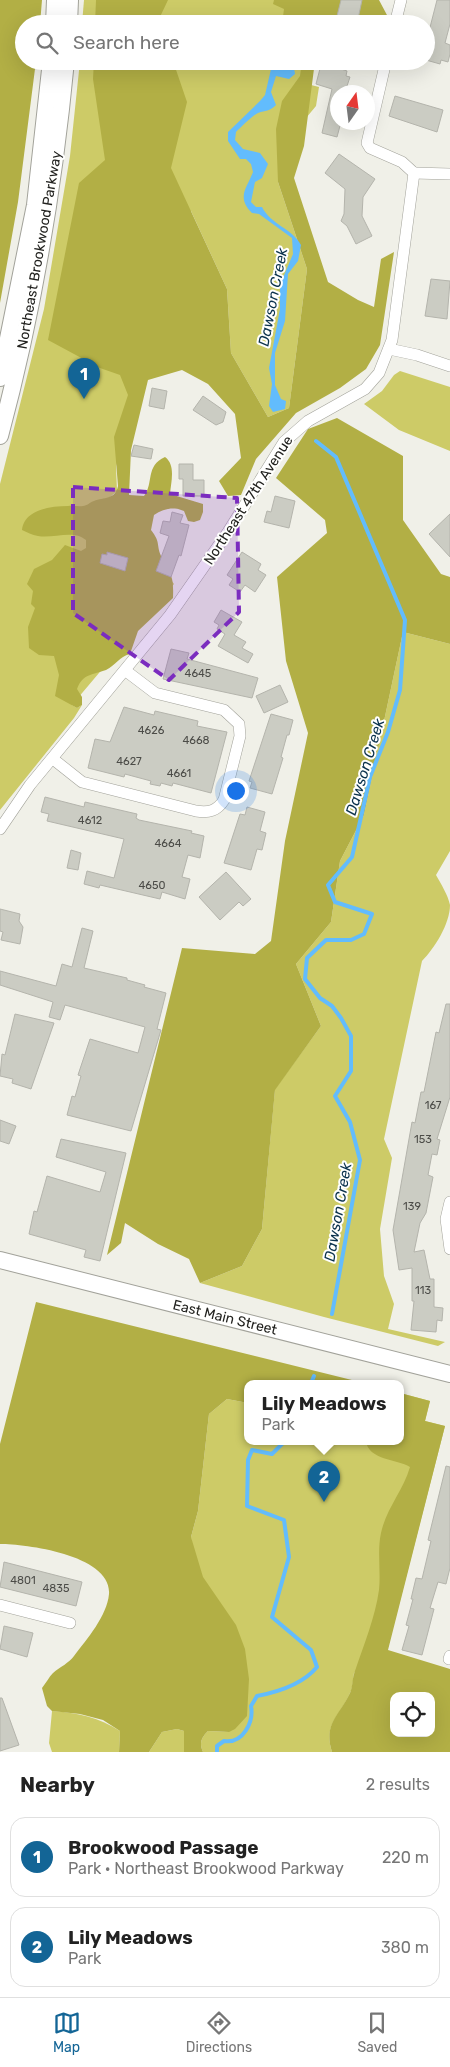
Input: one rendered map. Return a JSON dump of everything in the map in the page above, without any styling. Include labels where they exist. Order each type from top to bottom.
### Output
[{"type":"main road","points":[[54,15],[55,0]]},
{"type":"main road","points":[[69,15],[70,0]]},
{"type":"main road","name":"Northeast Brookwood Parkway","points":[[0,378],[35,206],[50,70]]},
{"type":"main road","name":"Northeast Brookwood Parkway","points":[[0,436],[26,330],[44,237],[59,132],[65,70]]},
{"type":"main road","name":"East Main Street","points":[[0,1260],[450,1374]]},
{"type":"street","points":[[397,15],[401,0]]},
{"type":"street","points":[[384,70],[367,143],[370,148],[402,162],[414,173],[450,174]]},
{"type":"street","name":"Northeast 47th Avenue","points":[[0,829],[30,785],[126,671],[199,575],[284,442],[308,421],[372,383],[383,365],[389,349],[414,173]]},
{"type":"street","points":[[389,349],[418,355],[450,366]]},
{"type":"street","points":[[53,759],[82,782],[196,811],[216,810],[224,800],[240,736],[240,724],[224,710],[156,693],[126,671]]},
{"type":"street","points":[[450,1202],[446,1219],[450,1249]]},
{"type":"street","points":[[0,1605],[70,1623]]},
{"type":"highlighted area","points":[[73,487],[237,498],[239,612],[169,680],[73,613]]},
{"type":"shaded area","points":[[0,0],[42,0],[41,15],[15,15],[15,70],[35,70],[18,202],[0,303]]},
{"type":"shaded area","points":[[84,0],[297,0],[300,15],[83,15]]},
{"type":"shaded area","points":[[96,0],[168,0],[161,15],[95,15]]},
{"type":"shaded area","points":[[274,0],[379,0],[387,15],[283,15],[284,9],[273,4]]},
{"type":"shaded area","points":[[79,70],[312,70],[311,85],[319,87],[316,106],[306,118],[278,182],[307,269],[289,408],[268,417],[231,353],[227,289],[191,211],[116,466],[117,491],[109,498],[174,584],[72,705],[77,708],[82,705],[74,718],[0,810],[0,484],[44,309],[70,156]]},
{"type":"shaded area","points":[[94,70],[176,70],[187,102],[171,168],[227,289],[231,353],[268,417],[289,408],[307,269],[278,182],[276,129],[282,101],[300,76],[301,70],[314,70],[304,146],[294,178],[328,282],[374,307],[381,259],[394,252],[380,345],[366,369],[340,388],[296,413],[256,459],[241,495],[228,496],[219,481],[241,458],[235,414],[208,384],[182,370],[148,380],[131,450],[129,495],[144,496],[149,486],[152,470],[165,457],[171,464],[172,469],[170,494],[203,504],[203,512],[200,520],[194,522],[188,521],[184,511],[172,508],[154,515],[151,530],[156,538],[164,563],[171,575],[173,598],[138,631],[130,654],[106,670],[89,675],[82,680],[77,689],[82,697],[82,705],[77,708],[55,696],[59,675],[54,656],[39,655],[29,648],[28,627],[35,608],[31,604],[33,591],[27,584],[34,569],[52,560],[65,545],[81,551],[86,548],[86,540],[75,535],[44,537],[22,530],[28,518],[39,511],[54,507],[84,506],[112,496],[118,486],[114,437],[128,395],[120,375],[100,368],[48,340],[79,183],[105,160],[93,79]]},
{"type":"shaded area","points":[[400,371],[450,387],[450,451],[399,430],[364,404],[382,391],[394,375]]},
{"type":"shaded area","points":[[337,418],[403,456],[403,520],[441,574],[450,577],[450,644],[403,632],[364,815],[340,861],[331,922],[296,964],[321,1026],[275,1090],[262,1229],[242,1266],[200,1283],[189,1259],[158,1244],[125,1223],[121,1243],[107,1255],[182,948],[255,954],[271,941],[285,841],[308,733],[286,661],[277,577],[327,533],[325,520],[276,478],[308,429]]},
{"type":"shaded area","points":[[403,632],[450,644],[450,851],[436,875],[450,905],[447,920],[440,936],[422,961],[384,1139],[392,1158],[380,1229],[384,1276],[394,1304],[388,1329],[445,1342],[438,1346],[200,1283],[242,1266],[262,1229],[275,1089],[321,1026],[296,964],[331,922],[340,861],[364,815]]},
{"type":"shaded area","points":[[36,1302],[352,1380],[244,1380],[244,1402],[227,1399],[209,1414],[198,1511],[191,1537],[203,1577],[236,1625],[245,1649],[249,1679],[247,1716],[235,1729],[229,1732],[208,1731],[201,1741],[203,1752],[184,1752],[184,1731],[177,1729],[162,1732],[149,1752],[119,1752],[120,1731],[103,1720],[80,1714],[52,1711],[47,1706],[42,1688],[53,1673],[72,1658],[90,1635],[105,1611],[109,1594],[106,1581],[97,1570],[83,1561],[65,1554],[28,1546],[0,1544],[0,1444]]},
{"type":"shaded area","points":[[404,1394],[430,1401],[425,1421],[445,1426],[387,1651],[354,1673],[351,1691],[331,1727],[330,1742],[332,1752],[203,1752],[201,1746],[201,1741],[208,1731],[229,1732],[196,1604],[191,1537],[198,1511],[209,1414],[227,1399],[244,1402],[244,1445],[404,1445]]},
{"type":"shaded area","points":[[404,1394],[430,1401],[425,1421],[445,1426],[388,1650],[450,1669],[450,1752],[332,1752],[329,1734],[331,1727],[352,1688],[354,1674],[375,1611],[379,1590],[379,1547],[383,1524],[410,1467],[372,1452],[367,1445],[404,1445]]},
{"type":"shaded area","points":[[52,1711],[88,1716],[120,1731],[119,1752],[52,1752],[49,1743]]},
{"type":"shaded area","points":[[177,1729],[184,1731],[184,1752],[149,1752],[162,1732]]},
{"type":"water","name":"Dawson Creek","points":[[271,70],[294,70],[295,74],[289,79],[276,76],[271,92],[276,105],[250,119],[236,132],[235,140],[243,149],[260,153],[268,164],[262,178],[255,182],[251,202],[256,207],[262,207],[271,218],[292,234],[301,245],[298,261],[288,274],[285,321],[275,353],[275,385],[281,399],[286,401],[285,409],[273,412],[269,406],[272,384],[269,368],[280,309],[280,285],[293,254],[292,238],[259,214],[252,213],[247,207],[244,192],[253,172],[251,164],[246,159],[240,159],[228,141],[228,132],[265,95]]},
{"type":"building","points":[[341,0],[362,0],[359,15],[337,15]]},
{"type":"building","points":[[437,0],[450,0],[450,24],[445,43],[450,45],[450,54],[448,62],[441,60],[440,64],[435,63],[435,15],[433,15]]},
{"type":"building","points":[[320,70],[347,71],[346,76],[350,77],[347,85],[330,85],[330,88],[316,84]]},
{"type":"building","points":[[395,96],[443,110],[437,132],[389,116]]},
{"type":"building","points":[[330,98],[330,130],[339,130],[337,137],[322,133]]},
{"type":"building","points":[[339,154],[375,179],[363,197],[362,216],[372,236],[356,244],[347,226],[341,221],[344,214],[345,189],[325,173]]},
{"type":"building","points":[[431,279],[450,281],[447,319],[425,316]]},
{"type":"building","points":[[152,388],[167,391],[164,409],[149,406]]},
{"type":"building","points":[[203,396],[226,412],[223,422],[216,425],[193,410]]},
{"type":"building","points":[[134,445],[153,449],[151,459],[131,456]]},
{"type":"building","points":[[179,464],[193,464],[193,480],[204,480],[204,496],[183,496],[183,479],[179,479]]},
{"type":"building","points":[[275,496],[295,501],[289,528],[264,522],[267,511],[271,512]]},
{"type":"building","points":[[172,512],[183,515],[180,523],[189,525],[181,556],[179,555],[171,577],[156,571],[169,536],[160,533],[163,521],[170,522]]},
{"type":"building","points":[[450,514],[450,557],[429,534]]},
{"type":"building","points":[[107,552],[128,558],[125,571],[100,563],[102,554],[107,555]]},
{"type":"building","points":[[242,552],[261,564],[258,570],[266,575],[255,592],[245,585],[240,592],[229,585],[233,579],[227,575]]},
{"type":"building","points":[[221,610],[242,622],[234,635],[246,642],[242,648],[253,654],[248,663],[218,646],[225,634],[217,629],[219,625],[214,622]]},
{"type":"building","points":[[171,649],[189,653],[187,659],[258,678],[252,698],[163,679]]},
{"type":"building","points":[[280,685],[288,702],[264,713],[256,696]]},
{"type":"building","points":[[124,707],[154,715],[155,711],[198,721],[197,726],[227,732],[211,793],[173,783],[172,786],[161,783],[160,786],[150,784],[151,781],[125,774],[124,777],[88,768],[95,739],[110,742]]},
{"type":"building","points":[[271,714],[293,720],[289,735],[287,735],[281,757],[283,758],[272,794],[250,788],[252,782],[249,781]]},
{"type":"building","points":[[45,797],[84,807],[85,802],[137,814],[136,818],[139,820],[192,831],[191,833],[204,836],[200,858],[188,855],[182,877],[190,879],[185,899],[162,892],[160,899],[100,885],[99,888],[84,884],[87,871],[114,878],[124,839],[47,821],[49,814],[41,812]]},
{"type":"building","points":[[247,807],[265,812],[260,831],[266,833],[262,850],[257,849],[251,870],[224,863],[240,814],[245,815]]},
{"type":"building","points":[[71,850],[81,853],[78,870],[67,868]]},
{"type":"building","points":[[226,872],[251,899],[243,906],[239,902],[220,920],[199,897]]},
{"type":"building","points":[[0,909],[20,914],[19,921],[23,927],[20,944],[1,940],[3,932],[0,931]]},
{"type":"building","points":[[82,928],[93,931],[84,968],[127,978],[127,980],[145,985],[144,987],[166,993],[157,1029],[161,1030],[131,1131],[67,1115],[72,1096],[75,1097],[81,1076],[78,1075],[90,1039],[138,1053],[145,1027],[65,1005],[60,1020],[49,1017],[53,1002],[0,985],[0,971],[56,986],[62,964],[72,967]]},
{"type":"building","points":[[446,1004],[450,1004],[450,1097],[437,1139],[440,1140],[437,1155],[432,1154],[428,1175],[433,1177],[426,1213],[420,1223],[414,1252],[424,1250],[430,1279],[434,1279],[434,1307],[443,1308],[442,1321],[437,1320],[436,1332],[411,1330],[414,1301],[412,1301],[412,1268],[399,1270],[393,1230],[412,1122],[415,1123],[421,1092],[424,1092],[436,1032],[439,1033]]},
{"type":"building","points":[[15,1014],[54,1023],[31,1089],[12,1083],[13,1079],[0,1076],[2,1054],[5,1055]]},
{"type":"building","points":[[0,1120],[16,1126],[9,1144],[0,1141]]},
{"type":"building","points":[[61,1139],[126,1153],[100,1261],[84,1257],[86,1250],[29,1234],[34,1211],[37,1212],[47,1176],[100,1192],[106,1172],[56,1157]]},
{"type":"building","points":[[446,1466],[450,1467],[450,1568],[446,1584],[438,1582],[430,1608],[434,1609],[422,1655],[402,1650],[409,1626],[406,1625],[416,1578],[422,1579],[431,1541],[428,1540]]},
{"type":"building","points":[[4,1562],[82,1582],[76,1606],[0,1587]]},
{"type":"building","points":[[4,1626],[33,1633],[27,1657],[0,1649]]},
{"type":"building","points":[[0,1698],[2,1698],[19,1745],[0,1751]]},
{"type":"waterway","name":"Dawson Creek","points":[[316,441],[336,457],[405,620],[400,690],[388,732],[370,777],[352,857],[328,885],[335,902],[372,914],[364,934],[351,940],[326,940],[307,958],[305,979],[320,998],[332,1006],[351,1036],[351,1071],[335,1096],[350,1122],[360,1160],[332,1314]]},
{"type":"waterway","name":"Dawson Creek","points":[[312,1380],[314,1376]]},
{"type":"waterway","name":"Dawson Creek","points":[[217,1752],[217,1746],[224,1741],[237,1739],[246,1731],[251,1719],[251,1706],[257,1696],[297,1683],[317,1667],[311,1650],[272,1617],[289,1557],[284,1520],[247,1506],[248,1460],[252,1450],[272,1454],[281,1445]]},
{"type":"place","name":"Brookwood Passage","points":[[84,399]]},
{"type":"place","name":"Lily Meadows","points":[[324,1502]]}]
